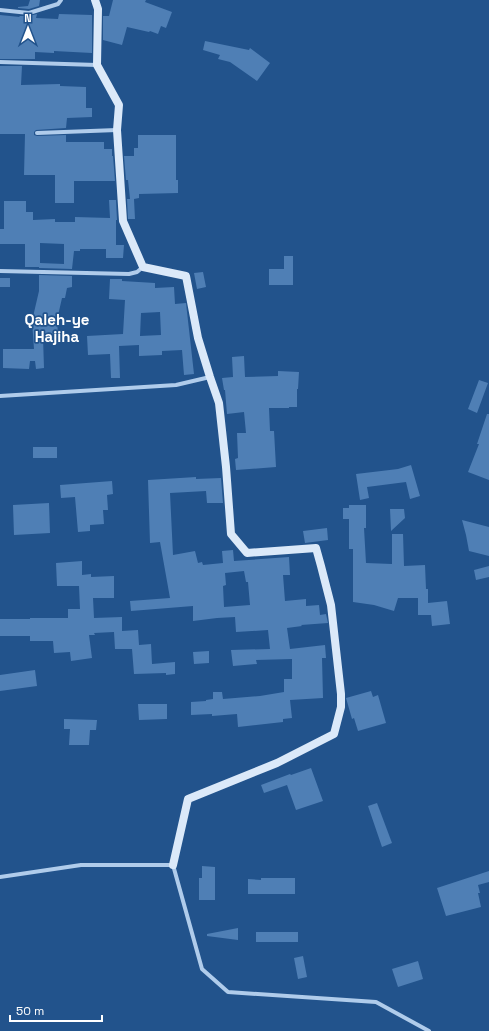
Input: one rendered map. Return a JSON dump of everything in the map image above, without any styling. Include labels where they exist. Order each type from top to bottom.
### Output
[{"type":"street","points":[[0,10],[29,13],[58,4],[61,0]]},
{"type":"street","points":[[95,0],[98,9],[97,65],[119,105],[117,130],[122,221],[143,267]]},
{"type":"street","points":[[0,62],[97,65]]},
{"type":"street","points":[[37,133],[117,130]]},
{"type":"street","points":[[0,271],[129,274],[137,272],[143,267]]},
{"type":"street","points":[[143,267],[186,276],[198,338],[219,403],[232,534],[247,553],[316,548],[322,566],[331,605],[341,694],[341,707],[334,734],[277,763],[188,799],[173,865],[202,970],[228,992],[376,1002],[429,1031]]},
{"type":"street","points":[[0,396],[176,385],[210,377]]},
{"type":"street","points":[[0,877],[81,865],[173,865]]},
{"type":"building","points":[[30,0],[40,0],[39,6],[29,9],[18,8],[28,6]]},
{"type":"building","points":[[113,0],[146,0],[145,2],[172,12],[166,28],[161,26],[158,34],[127,27],[122,45],[103,40],[103,16],[109,16]]},
{"type":"building","points":[[37,14],[36,18],[58,19],[59,14],[92,15],[92,53],[54,51],[54,53],[35,52],[35,59],[0,59],[0,15],[20,17],[19,16]]},
{"type":"building","points":[[205,41],[249,50],[250,48],[270,63],[257,81],[230,62],[218,59],[220,55],[203,50]]},
{"type":"building","points":[[0,66],[22,66],[21,85],[60,84],[60,86],[86,87],[86,108],[92,108],[92,117],[67,118],[66,128],[36,130],[34,135],[66,135],[66,142],[104,142],[104,149],[112,149],[115,181],[74,181],[74,203],[55,203],[55,175],[24,175],[25,134],[0,134]]},
{"type":"building","points":[[138,135],[176,135],[176,180],[178,180],[178,193],[139,194],[139,198],[134,199],[135,219],[128,219],[127,199],[130,199],[128,180],[126,180],[124,156],[134,156],[134,148],[138,148]]},
{"type":"building","points":[[109,200],[116,200],[116,245],[124,245],[123,258],[106,258],[106,249],[80,249],[80,251],[74,251],[72,269],[25,267],[25,244],[0,244],[0,229],[4,229],[4,201],[26,201],[26,212],[33,212],[33,220],[55,219],[55,222],[75,222],[75,217],[110,218]],"holes":[[[40,243],[64,244],[64,264],[40,263]]]},
{"type":"building","points":[[284,256],[293,256],[293,285],[269,285],[269,269],[284,269]]},
{"type":"building","points":[[203,272],[206,287],[197,289],[194,273]]},
{"type":"building","points":[[39,275],[72,276],[72,287],[67,288],[65,298],[62,298],[57,320],[58,335],[43,337],[44,368],[36,369],[35,361],[30,361],[29,369],[3,368],[3,349],[34,349],[32,321],[39,291]]},
{"type":"building","points":[[0,278],[10,278],[10,287],[0,287]]},
{"type":"building","points":[[110,279],[155,283],[155,288],[174,287],[175,304],[186,303],[194,374],[184,375],[182,350],[162,351],[162,355],[139,356],[139,345],[119,346],[120,378],[111,378],[110,354],[88,355],[87,336],[123,334],[125,300],[109,299]],"holes":[[[160,312],[161,335],[140,336],[141,313]]]},
{"type":"building","points":[[244,356],[245,377],[278,376],[278,371],[299,372],[297,407],[269,408],[270,431],[274,431],[276,467],[236,470],[235,459],[238,458],[237,433],[246,433],[244,412],[227,414],[225,390],[222,378],[233,377],[232,357]]},
{"type":"building","points":[[479,380],[488,383],[477,413],[468,409]]},
{"type":"building","points":[[487,414],[489,414],[489,480],[468,472],[479,444],[477,444]]},
{"type":"building","points":[[33,447],[57,447],[57,458],[33,458]]},
{"type":"building","points":[[411,465],[420,496],[410,499],[406,482],[367,487],[369,498],[360,500],[356,474],[398,469]]},
{"type":"building","points":[[196,477],[196,479],[221,478],[223,503],[207,503],[206,491],[170,493],[173,555],[195,551],[198,563],[202,562],[203,565],[223,563],[222,551],[233,550],[234,561],[289,557],[290,575],[283,575],[285,601],[306,599],[306,606],[319,605],[320,615],[326,614],[328,623],[301,625],[302,626],[287,628],[290,649],[325,645],[326,658],[322,658],[323,698],[290,700],[292,718],[283,719],[283,722],[238,727],[237,714],[212,716],[212,714],[191,715],[191,702],[213,699],[213,692],[222,692],[223,699],[260,696],[284,692],[284,679],[292,679],[292,659],[256,660],[257,664],[233,666],[231,650],[270,649],[268,630],[236,632],[235,617],[193,621],[193,606],[131,611],[130,601],[170,598],[160,542],[150,543],[148,480]],"holes":[[[244,571],[246,582],[248,582],[250,605],[224,607],[223,586],[226,585],[225,573]]]},
{"type":"building","points":[[112,481],[113,494],[107,495],[108,510],[103,510],[104,524],[90,525],[90,531],[78,532],[75,497],[61,498],[60,485]]},
{"type":"building","points":[[49,503],[50,533],[14,535],[13,505]]},
{"type":"building","points":[[349,505],[366,505],[366,528],[364,528],[366,563],[392,564],[392,534],[403,534],[404,566],[425,565],[428,603],[447,601],[450,624],[432,626],[431,615],[418,615],[418,598],[398,598],[394,611],[374,605],[353,602],[353,549],[349,549],[349,519],[343,519],[343,508],[349,508]]},
{"type":"building","points":[[390,509],[404,509],[405,518],[391,531]]},
{"type":"building","points":[[462,520],[489,527],[489,556],[469,551]]},
{"type":"building","points":[[327,528],[328,540],[305,543],[303,531]]},
{"type":"building","points":[[82,561],[82,575],[91,574],[91,577],[114,576],[114,598],[93,598],[94,618],[122,617],[122,631],[138,630],[139,645],[151,644],[152,664],[175,662],[175,674],[134,674],[132,649],[115,649],[114,632],[94,633],[95,635],[89,635],[92,658],[71,661],[70,652],[54,653],[53,641],[30,641],[30,636],[0,636],[0,619],[68,618],[68,609],[80,609],[79,586],[57,586],[56,563]]},
{"type":"building","points":[[489,566],[489,577],[476,580],[474,570]]},
{"type":"building","points":[[209,651],[209,663],[194,664],[193,652]]},
{"type":"building","points":[[35,670],[37,686],[0,691],[0,675]]},
{"type":"building","points":[[371,691],[373,697],[378,695],[386,723],[358,731],[354,718],[352,719],[346,698]]},
{"type":"building","points":[[138,704],[167,704],[167,719],[139,720]]},
{"type":"building","points":[[64,719],[97,720],[96,730],[90,730],[89,745],[69,745],[70,729],[64,729]]},
{"type":"building","points":[[311,768],[323,801],[296,810],[287,785],[264,793],[261,785]]},
{"type":"building","points":[[377,803],[392,843],[382,847],[368,806]]},
{"type":"building","points":[[202,866],[215,867],[215,900],[199,900],[199,878],[202,878]]},
{"type":"building","points":[[489,871],[489,882],[478,885],[481,907],[446,916],[437,888]]},
{"type":"building","points":[[261,878],[295,878],[295,894],[248,894],[248,879],[261,880]]},
{"type":"building","points":[[238,928],[238,940],[207,936],[207,934]]},
{"type":"building","points":[[256,932],[298,932],[298,942],[256,942]]},
{"type":"building","points":[[303,956],[307,977],[298,979],[294,958]]},
{"type":"building","points":[[418,961],[423,979],[398,987],[392,969]]},
{"type":"district","name":"Qaleh-ye Hajiha","points":[[57,328]]}]
